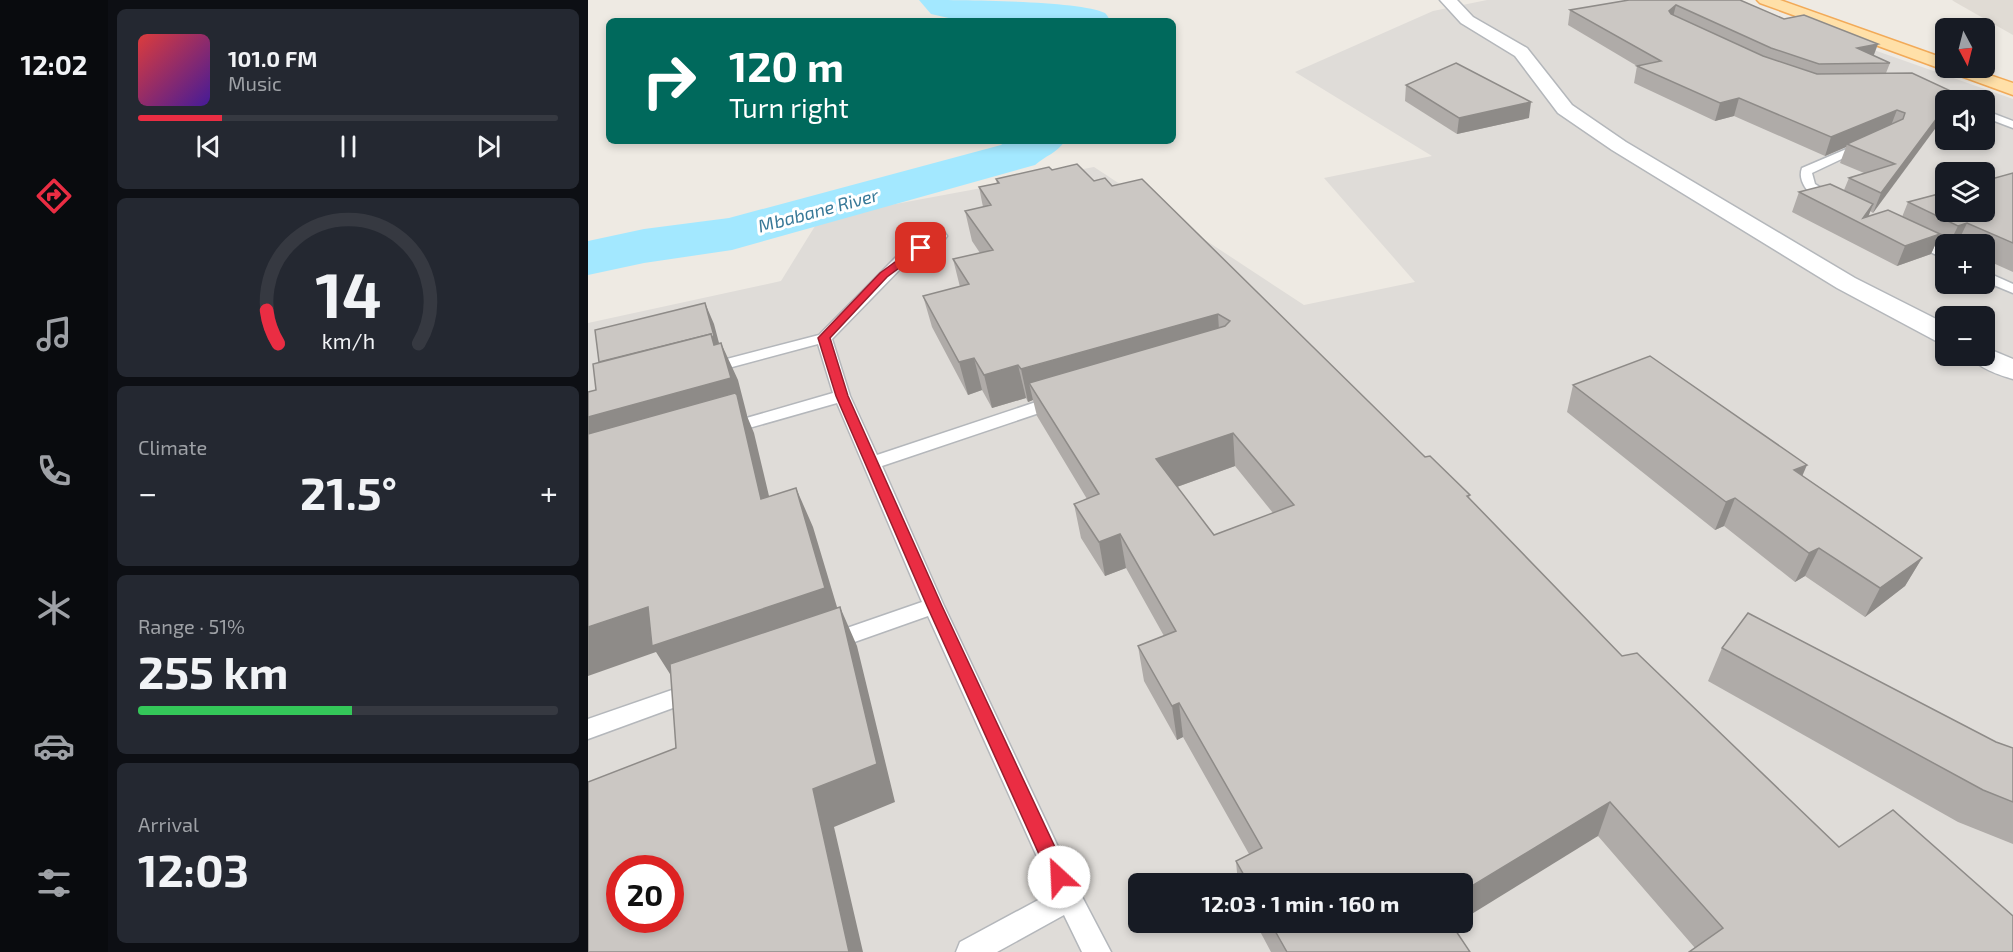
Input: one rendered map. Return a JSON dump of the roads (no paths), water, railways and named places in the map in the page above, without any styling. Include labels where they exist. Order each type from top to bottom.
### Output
[{"type":"main road","points":[[1765,0],[1935,61]]},
{"type":"main road","points":[[1801,0],[1935,46]]},
{"type":"main road","points":[[1995,68],[2013,74]]},
{"type":"main road","points":[[1982,78],[2013,89]]},
{"type":"street","points":[[1448,0],[1467,20],[1521,52],[1565,109],[1619,146],[1846,283],[1935,329]]},
{"type":"street","points":[[1995,361],[2013,370]]},
{"type":"lane","points":[[1995,118],[2013,125]]},
{"type":"lane","points":[[1846,207],[1814,191],[1805,176],[1806,171],[1870,142]]},
{"type":"lane","points":[[1898,231],[1935,250]]},
{"type":"lane","points":[[689,373],[824,338],[884,275],[902,260],[940,236]]},
{"type":"lane","points":[[1995,280],[2013,289]]},
{"type":"lane","points":[[824,338],[842,396],[934,606],[1069,898],[1097,952]]},
{"type":"lane","points":[[709,435],[842,396]]},
{"type":"lane","points":[[872,463],[1072,396]]},
{"type":"lane","points":[[812,649],[934,606]]},
{"type":"lane","points":[[588,729],[711,685]]},
{"type":"lane","points":[[970,952],[1069,898]]},
{"type":"waterway","name":"Mbabane River","points":[[936,0],[944,6],[953,8],[1044,11],[1082,18]]},
{"type":"waterway","name":"Mbabane River","points":[[588,258],[644,246],[732,234],[1018,155],[1035,144]]}]
